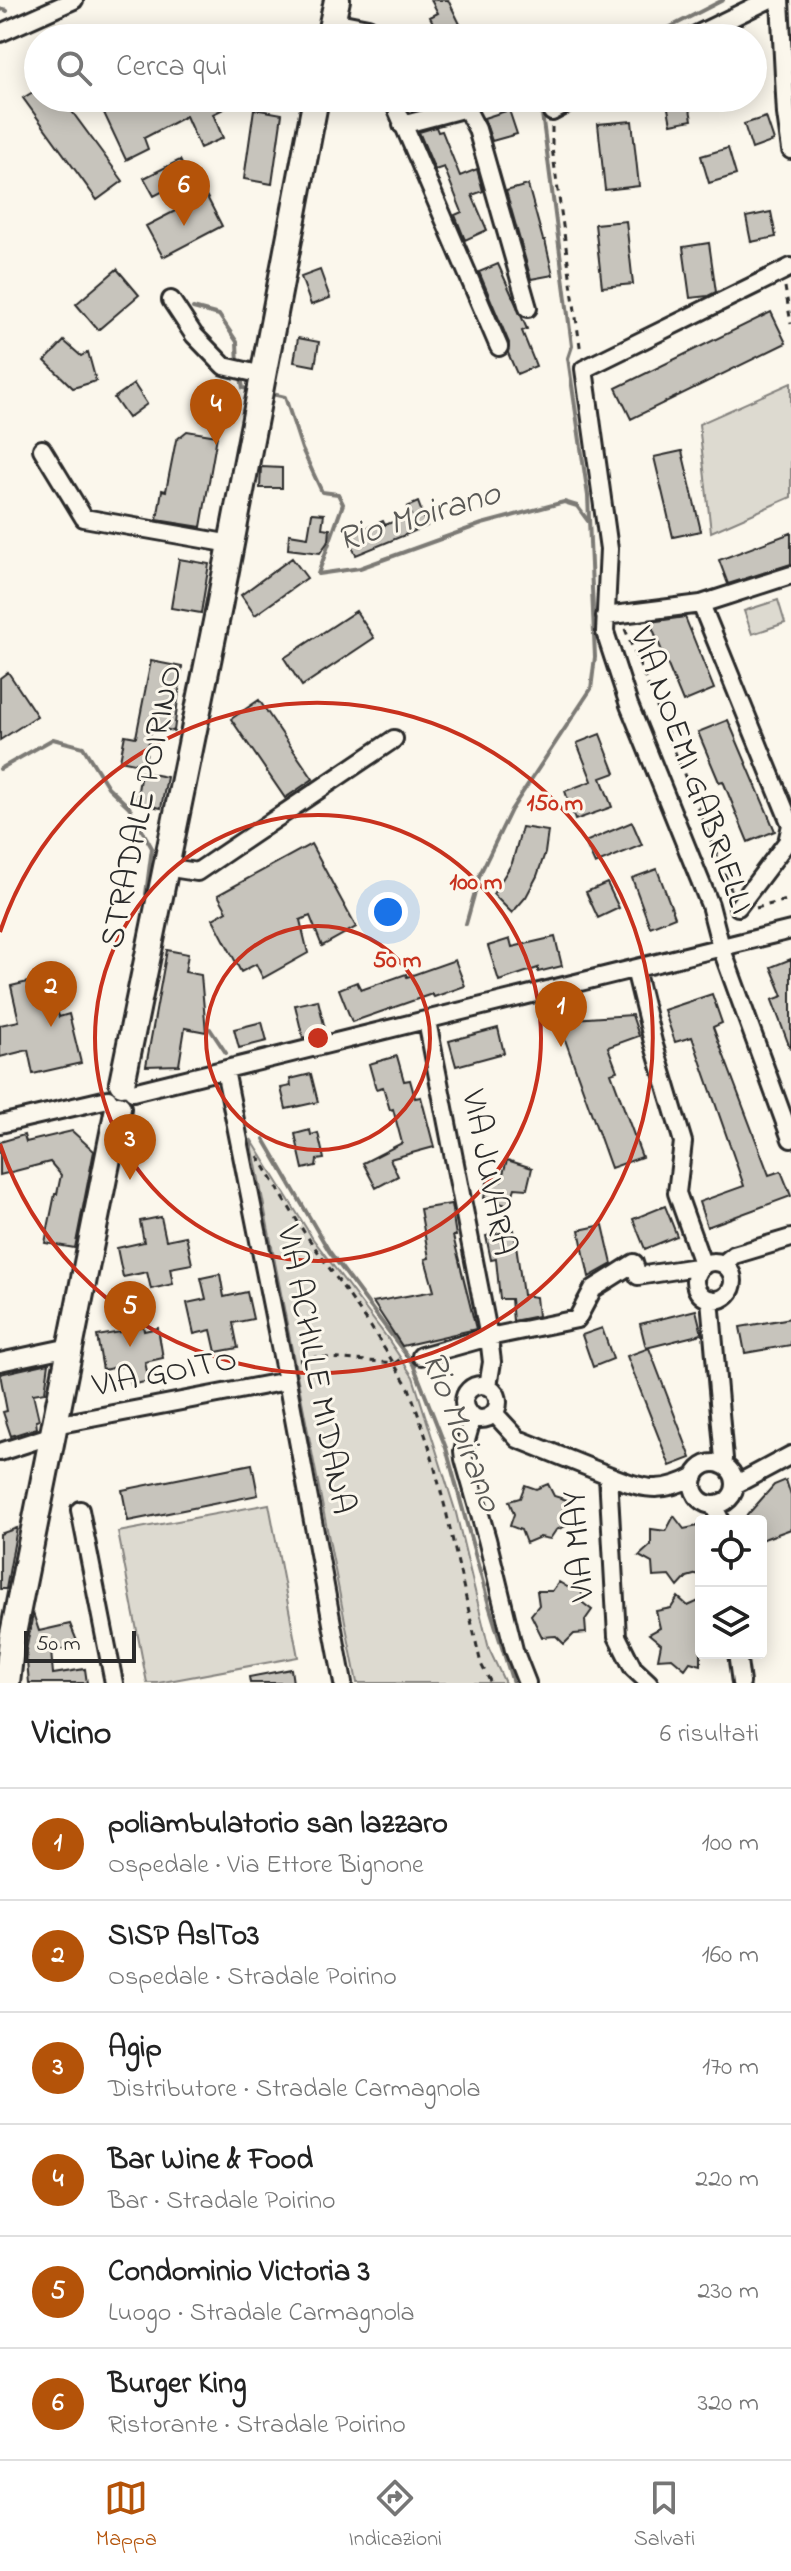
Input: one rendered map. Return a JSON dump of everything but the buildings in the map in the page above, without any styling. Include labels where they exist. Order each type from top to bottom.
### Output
[{"type":"main road","name":"STRADALE POIRINO","points":[[7,1683],[12,1639],[231,544],[258,386],[313,112]]},
{"type":"street","points":[[0,33],[74,0]]},
{"type":"street","points":[[719,24],[768,0]]},
{"type":"street","points":[[780,0],[791,150]]},
{"type":"street","points":[[397,112],[499,347]]},
{"type":"street","points":[[402,125],[451,112]]},
{"type":"street","points":[[468,112],[477,129],[528,308]]},
{"type":"street","points":[[584,369],[786,269]]},
{"type":"street","points":[[171,300],[194,335],[224,366],[258,386]]},
{"type":"street","name":"VIA NOEMI GABRIELLI","points":[[584,369],[609,549],[612,615],[605,632],[614,665],[710,905],[721,947],[791,1139]]},
{"type":"street","points":[[42,449],[84,518],[231,544]]},
{"type":"street","points":[[612,615],[701,604],[791,575]]},
{"type":"street","points":[[701,604],[791,825],[787,842],[738,907]]},
{"type":"street","points":[[165,867],[197,872],[394,739]]},
{"type":"street","points":[[0,1124],[791,930]]},
{"type":"street","points":[[635,969],[683,1142],[677,1193],[703,1266]]},
{"type":"street","name":"VIA JUVARA","points":[[427,1021],[489,1337],[492,1362],[488,1386]]},
{"type":"street","name":"VIA ACHILLE MIDANA","points":[[225,1070],[343,1683]]},
{"type":"street","points":[[723,1264],[734,1255],[791,1238]]},
{"type":"street","points":[[417,1353],[577,1319],[593,1289],[634,1263],[638,1276],[713,1262],[723,1264],[732,1273],[731,1291],[721,1298],[710,1299],[700,1293],[696,1276],[703,1266]]},
{"type":"street","points":[[710,1299],[724,1459],[722,1465]]},
{"type":"street","points":[[0,1362],[70,1347]]},
{"type":"street","name":"VIA GOITO","points":[[0,1452],[54,1430],[287,1381]]},
{"type":"street","points":[[477,1385],[488,1386],[498,1398],[494,1413],[484,1418],[468,1413],[464,1402],[467,1391],[477,1385]]},
{"type":"street","name":"VIA MAY","points":[[494,1413],[518,1439],[608,1475],[617,1636],[633,1668],[649,1683]]},
{"type":"street","points":[[473,1416],[463,1451],[464,1459],[514,1650],[527,1683]]},
{"type":"street","points":[[690,1483],[700,1500],[720,1505],[733,1492],[791,1455]]},
{"type":"street","points":[[608,1475],[642,1488],[660,1489],[690,1483],[698,1471],[709,1464],[722,1465],[732,1472],[729,1515]]},
{"type":"street","points":[[713,1505],[718,1515]]},
{"type":"street","points":[[80,1510],[114,1683]]},
{"type":"street","points":[[738,1659],[741,1683]]},
{"type":"path","points":[[552,112],[552,148],[584,369]]},
{"type":"path","points":[[786,269],[791,324]]},
{"type":"path","points":[[612,615],[738,907],[743,911],[791,899]]},
{"type":"path","points":[[242,1154],[255,1151],[304,1232],[409,1388],[429,1446],[481,1664],[491,1683]]},
{"type":"path","points":[[283,1363],[316,1357],[395,1363],[417,1353]]},
{"type":"shaded area","points":[[791,383],[791,497],[711,532],[699,424]]},
{"type":"shaded area","points":[[778,600],[785,623],[752,634],[744,611]]},
{"type":"shaded area","points":[[251,1139],[313,1239],[413,1377],[456,1513],[489,1649],[505,1683],[357,1683]]},
{"type":"shaded area","points":[[269,1504],[298,1657],[147,1683],[118,1532]]},
{"type":"waterway","points":[[676,24],[723,0]]},
{"type":"waterway","name":"Rio Moirano","points":[[0,10],[7,11]]},
{"type":"waterway","name":"Rio Moirano","points":[[466,924],[480,874],[511,810],[591,689],[595,657],[588,496],[568,358],[572,346],[542,112]]},
{"type":"waterway","name":"Rio Moirano","points":[[193,308],[219,315],[237,342],[238,365]]},
{"type":"waterway","name":"Rio Moirano","points":[[240,373],[243,388],[252,390]]},
{"type":"waterway","name":"Rio Moirano","points":[[268,393],[285,397],[302,449],[322,492],[338,494],[343,504],[318,574],[360,568],[482,524],[564,502],[577,506],[588,521]]},
{"type":"waterway","points":[[0,769],[53,739],[83,747],[108,787],[129,807],[152,848],[146,894]]},
{"type":"waterway","points":[[210,1029],[226,1053]]},
{"type":"waterway","name":"Rio Moirano","points":[[264,1139],[329,1251],[413,1364],[446,1448],[513,1683]]},
{"type":"place","name":"Burger King","points":[[184,226]]},
{"type":"place","name":"Bar Wine & Food","points":[[216,445]]},
{"type":"place","name":"SISP AslTo3","points":[[51,1027]]},
{"type":"place","name":"poliambulatorio san lazzaro","points":[[561,1047]]},
{"type":"place","name":"Agip","points":[[130,1180]]},
{"type":"place","name":"Condominio Victoria 3","points":[[130,1347]]}]
